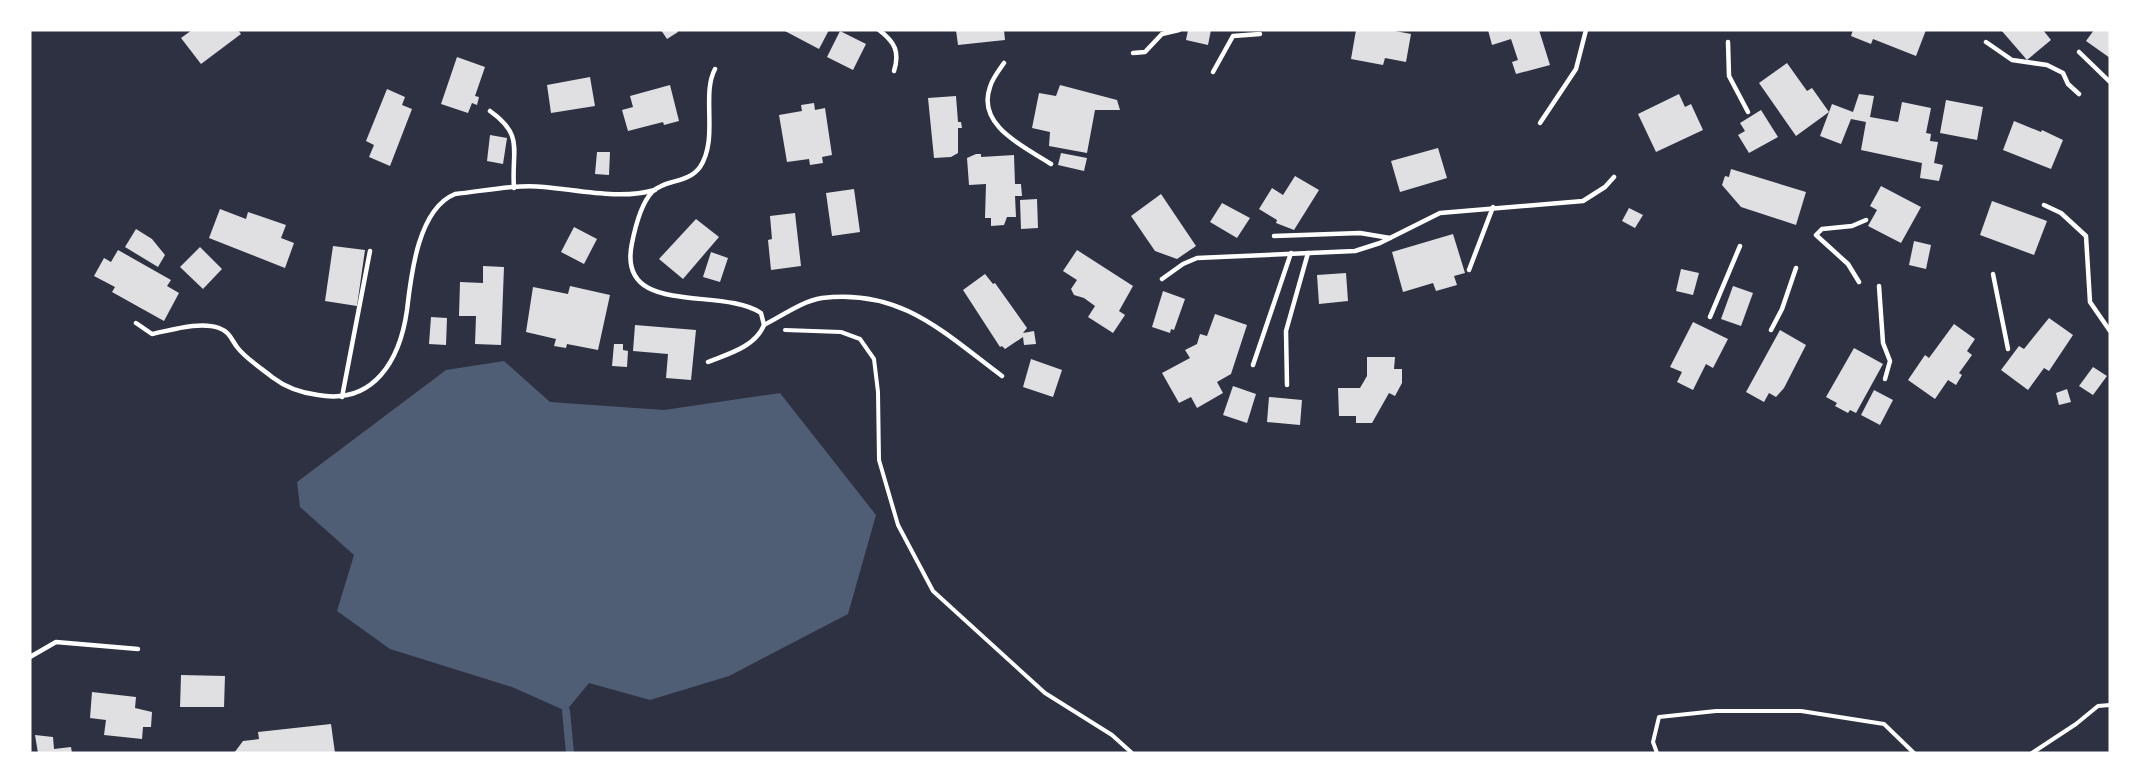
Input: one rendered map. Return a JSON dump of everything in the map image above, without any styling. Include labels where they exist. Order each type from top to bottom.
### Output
[{"type":"lane","points":[[879,30],[894,44],[897,51],[894,71]]},
{"type":"lane","points":[[1133,53],[1145,52],[1162,34],[1179,30]]},
{"type":"lane","points":[[1540,123],[1576,69],[1587,30]]},
{"type":"lane","points":[[1213,72],[1233,33],[1260,34]]},
{"type":"lane","points":[[1728,42],[1729,76],[1749,112]]},
{"type":"lane","points":[[1986,42],[2012,60],[2047,65],[2063,74],[2068,84],[2079,94]]},
{"type":"lane","points":[[2079,52],[2110,82]]},
{"type":"lane","points":[[1004,63],[990,87],[987,105],[992,117],[999,130],[1051,164]]},
{"type":"lane","points":[[136,322],[152,334],[189,327],[218,327],[229,333],[238,348],[274,379],[303,393],[342,397],[360,394],[373,385],[389,361],[405,324],[418,245],[439,204],[455,194],[514,188],[542,187],[570,191],[623,193],[655,190],[688,178],[700,167],[706,154],[711,113],[711,75],[715,69]]},
{"type":"lane","points":[[490,111],[504,121],[513,133],[514,188]]},
{"type":"lane","points":[[1162,279],[1183,264],[1197,258],[1355,251],[1390,238],[1440,213],[1583,201],[1605,188],[1614,177]]},
{"type":"lane","points":[[655,190],[643,209],[633,236],[629,267],[634,278],[650,290],[755,309],[761,313],[764,325],[761,333],[746,345],[708,362]]},
{"type":"lane","points":[[2044,205],[2061,213],[2086,236],[2090,302],[2110,331]]},
{"type":"lane","points":[[1469,270],[1493,207]]},
{"type":"lane","points":[[1859,282],[1848,264],[1816,235],[1822,229],[1852,226],[1866,219]]},
{"type":"lane","points":[[1274,236],[1360,233],[1390,238]]},
{"type":"lane","points":[[1710,317],[1740,246]]},
{"type":"lane","points":[[342,397],[370,251]]},
{"type":"lane","points":[[1253,364],[1291,253]]},
{"type":"lane","points":[[1287,385],[1286,330],[1308,253]]},
{"type":"lane","points":[[1771,330],[1782,309],[1796,268]]},
{"type":"lane","points":[[1993,274],[2008,349]]},
{"type":"lane","points":[[1879,286],[1883,344],[1890,361],[1885,380]]},
{"type":"lane","points":[[764,325],[804,304],[822,298],[865,299],[896,304],[933,324],[1002,376]]},
{"type":"lane","points":[[30,657],[57,642],[138,649]]},
{"type":"path","points":[[764,325],[782,330],[841,332],[860,339],[874,359],[878,392],[879,460],[898,525],[933,591],[1045,693],[1112,735],[1132,753]]},
{"type":"path","points":[[2032,753],[2076,724],[2098,706],[2110,705]]},
{"type":"path","points":[[1657,753],[1653,742],[1659,717],[1716,711],[1790,711],[1884,724],[1914,753]]},
{"type":"water","points":[[504,361],[550,402],[664,410],[780,393],[876,515],[848,614],[729,676],[650,700],[589,683],[566,711],[512,687],[390,649],[337,611],[354,555],[300,507],[297,482],[446,370]]},
{"type":"building","points":[[192,30],[238,30],[241,34],[201,64],[181,38]]},
{"type":"building","points":[[661,30],[677,30],[678,32],[667,39]]},
{"type":"building","points":[[783,30],[829,30],[819,49]]},
{"type":"building","points":[[956,30],[1004,30],[1005,40],[958,45]]},
{"type":"building","points":[[1188,30],[1211,30],[1208,45],[1186,40]]},
{"type":"building","points":[[1356,30],[1390,30],[1411,34],[1406,62],[1385,58],[1383,65],[1351,59]]},
{"type":"building","points":[[1488,30],[1539,30],[1550,65],[1516,74],[1512,62],[1518,60],[1511,39],[1492,45]]},
{"type":"building","points":[[1853,30],[1926,30],[1916,56],[1873,39],[1871,44],[1851,36]]},
{"type":"building","points":[[2001,30],[2043,30],[2051,40],[2027,60]]},
{"type":"building","points":[[2094,30],[2110,30],[2110,58],[2086,41]]},
{"type":"building","points":[[840,31],[866,44],[853,70],[827,57]]},
{"type":"building","points":[[457,57],[485,67],[475,96],[479,97],[477,105],[472,103],[468,113],[441,104]]},
{"type":"building","points":[[1787,63],[1807,91],[1812,88],[1829,112],[1796,136],[1759,83]]},
{"type":"building","points":[[590,77],[595,106],[551,113],[547,85]]},
{"type":"building","points":[[670,85],[679,121],[664,125],[663,122],[628,131],[622,110],[633,107],[630,96]]},
{"type":"building","points":[[1060,85],[1117,100],[1120,110],[1095,110],[1087,153],[1049,146],[1050,132],[1032,128],[1039,93],[1056,96]]},
{"type":"building","points":[[387,89],[405,97],[402,105],[412,109],[390,166],[369,157],[374,145],[366,141]]},
{"type":"building","points":[[1679,94],[1685,107],[1691,104],[1703,130],[1656,152],[1638,114]]},
{"type":"building","points":[[1859,94],[1874,96],[1870,117],[1898,122],[1902,102],[1931,108],[1926,133],[1931,134],[1930,141],[1938,142],[1934,163],[1943,165],[1939,181],[1920,178],[1922,163],[1861,150],[1866,122],[1851,119],[1841,144],[1820,136],[1832,104],[1853,112]]},
{"type":"building","points":[[956,96],[958,122],[961,122],[962,128],[958,128],[958,153],[951,157],[934,158],[928,98]]},
{"type":"building","points":[[1946,100],[1983,107],[1977,140],[1940,133]]},
{"type":"building","points":[[814,103],[815,110],[825,108],[832,155],[822,157],[823,163],[810,165],[809,159],[787,162],[779,115],[802,111],[801,105]]},
{"type":"building","points":[[1761,110],[1778,137],[1749,153],[1738,135],[1745,131],[1740,123]]},
{"type":"building","points":[[2014,121],[2063,140],[2051,169],[2003,150]]},
{"type":"building","points":[[490,135],[507,138],[503,164],[487,161]]},
{"type":"building","points":[[1438,148],[1447,178],[1400,192],[1391,161]]},
{"type":"building","points":[[597,152],[610,152],[609,175],[595,174]]},
{"type":"building","points":[[1061,153],[1087,158],[1084,171],[1058,165]]},
{"type":"building","points":[[981,154],[981,157],[1014,155],[1015,184],[1021,184],[1022,196],[1015,196],[1016,217],[1007,217],[1004,225],[991,226],[991,218],[985,218],[986,184],[969,185],[967,158]]},
{"type":"building","points":[[1731,169],[1806,192],[1796,225],[1741,207],[1722,185],[1725,176],[1729,177]]},
{"type":"building","points":[[1295,176],[1319,190],[1294,230],[1276,223],[1277,220],[1259,209],[1272,188],[1283,195]]},
{"type":"building","points":[[1881,186],[1921,207],[1901,243],[1868,226],[1877,210],[1870,206]]},
{"type":"building","points":[[854,189],[860,232],[832,236],[826,193]]},
{"type":"building","points":[[1161,194],[1196,246],[1177,259],[1155,251],[1131,216]]},
{"type":"building","points":[[1037,199],[1038,228],[1021,229],[1020,200]]},
{"type":"building","points":[[1992,201],[2047,221],[2034,255],[1980,235]]},
{"type":"building","points":[[1222,203],[1250,218],[1237,238],[1210,222]]},
{"type":"building","points":[[1629,208],[1643,215],[1635,228],[1622,221]]},
{"type":"building","points":[[220,209],[246,219],[248,212],[286,225],[281,238],[294,243],[285,268],[209,238]]},
{"type":"building","points":[[795,213],[801,266],[771,270],[768,240],[772,239],[770,216]]},
{"type":"building","points":[[696,219],[719,237],[683,279],[659,259]]},
{"type":"building","points":[[574,227],[597,239],[584,264],[561,252]]},
{"type":"building","points":[[136,229],[152,239],[165,255],[158,267],[125,247]]},
{"type":"building","points":[[1453,234],[1465,273],[1454,276],[1457,285],[1436,291],[1433,283],[1403,292],[1392,252]]},
{"type":"building","points":[[1914,241],[1931,245],[1926,269],[1909,265]]},
{"type":"building","points":[[333,246],[365,250],[357,306],[325,301]]},
{"type":"building","points":[[200,247],[222,269],[203,289],[180,267]]},
{"type":"building","points":[[118,250],[171,280],[167,286],[179,293],[164,321],[112,292],[115,287],[94,276],[104,258],[111,262]]},
{"type":"building","points":[[1077,250],[1133,286],[1119,311],[1125,315],[1113,333],[1088,317],[1095,306],[1084,298],[1074,295],[1071,289],[1077,280],[1063,271]]},
{"type":"building","points":[[711,252],[728,258],[720,282],[703,277]]},
{"type":"building","points":[[483,266],[504,267],[501,345],[475,344],[476,316],[459,316],[460,282],[483,283]]},
{"type":"building","points":[[1681,269],[1699,273],[1693,295],[1676,291]]},
{"type":"building","points":[[1346,273],[1348,301],[1319,304],[1317,275]]},
{"type":"building","points":[[985,274],[993,284],[995,283],[1027,328],[1023,333],[1034,331],[1036,344],[1024,345],[1023,337],[1005,349],[1000,347],[963,290]]},
{"type":"building","points":[[570,286],[610,295],[598,350],[567,344],[566,348],[554,346],[556,339],[526,332],[533,287],[568,294]]},
{"type":"building","points":[[1733,286],[1753,293],[1741,326],[1721,319]]},
{"type":"building","points":[[1163,291],[1185,299],[1174,330],[1171,329],[1170,333],[1152,327]]},
{"type":"building","points":[[1215,314],[1247,325],[1231,374],[1217,382],[1223,393],[1197,408],[1191,397],[1179,403],[1162,373],[1190,358],[1185,350],[1197,344],[1200,334],[1207,336]]},
{"type":"building","points":[[431,317],[447,318],[446,345],[429,344]]},
{"type":"building","points":[[2049,318],[2073,335],[2049,371],[2044,368],[2028,390],[2001,370],[2019,346],[2024,349]]},
{"type":"building","points":[[1693,322],[1728,339],[1713,368],[1706,364],[1693,390],[1677,382],[1682,372],[1670,367]]},
{"type":"building","points":[[1954,324],[1975,339],[1967,351],[1972,355],[1959,373],[1962,375],[1956,385],[1948,380],[1935,399],[1908,380],[1925,355],[1929,358]]},
{"type":"building","points":[[635,325],[696,330],[691,380],[666,378],[668,354],[633,351]]},
{"type":"building","points":[[1780,330],[1806,345],[1784,388],[1776,397],[1769,393],[1764,402],[1746,392]]},
{"type":"building","points":[[614,344],[623,344],[623,350],[628,351],[627,367],[612,366]]},
{"type":"building","points":[[1854,348],[1883,364],[1856,413],[1850,410],[1848,413],[1835,406],[1837,403],[1826,397]]},
{"type":"building","points":[[1367,357],[1395,357],[1394,369],[1402,369],[1402,383],[1395,396],[1389,393],[1372,423],[1356,423],[1356,416],[1339,416],[1338,388],[1360,388],[1367,376]]},
{"type":"building","points":[[1031,359],[1062,370],[1053,397],[1023,387]]},
{"type":"building","points":[[2093,367],[2107,376],[2093,395],[2079,386]]},
{"type":"building","points":[[1233,386],[1256,394],[1247,423],[1223,415]]},
{"type":"building","points":[[2067,389],[2071,402],[2059,405],[2056,393]]},
{"type":"building","points":[[1874,390],[1893,400],[1880,425],[1861,415]]},
{"type":"building","points":[[1269,397],[1302,400],[1300,425],[1267,422]]},
{"type":"building","points":[[181,675],[225,676],[224,707],[180,707]]},
{"type":"building","points":[[92,692],[136,697],[135,708],[152,712],[151,727],[143,727],[142,739],[104,735],[106,720],[90,718]]},
{"type":"building","points":[[331,724],[335,753],[234,753],[243,741],[259,739],[258,732]]},
{"type":"building","points":[[35,735],[53,737],[54,749],[71,747],[72,753],[38,753]]},
{"type":"waterway","points":[[566,711],[570,753]]}]
